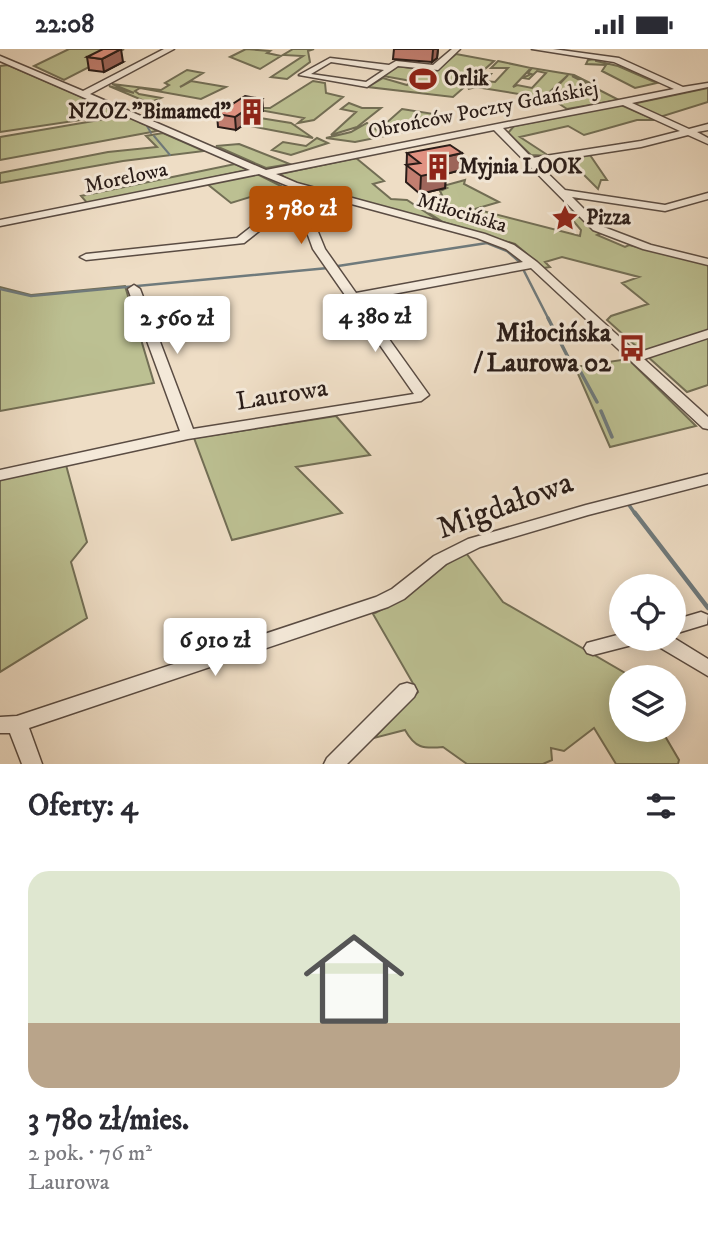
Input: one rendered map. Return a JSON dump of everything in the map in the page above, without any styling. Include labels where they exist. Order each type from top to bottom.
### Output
[{"type":"street","points":[[84,94],[170,49]]},
{"type":"street","points":[[390,68],[330,60],[303,75],[364,85],[390,68],[396,63],[435,68],[456,49]]},
{"type":"street","points":[[536,49],[616,60],[682,90]]},
{"type":"street","name":"Miłocińska","points":[[0,58],[262,172],[301,192],[481,236],[510,247],[533,264],[708,425]]},
{"type":"street","name":"Obrońców Poczty Gdańskiej","points":[[262,172],[708,85]]},
{"type":"street","points":[[624,102],[708,141]]},
{"type":"street","points":[[496,127],[585,218],[610,235],[708,262]]},
{"type":"street","points":[[530,161],[641,144],[708,127]]},
{"type":"street","name":"Morelowa","points":[[0,223],[262,172]]},
{"type":"street","points":[[86,257],[240,241],[301,192]]},
{"type":"street","name":"Laurowa","points":[[0,475],[188,434],[422,395],[356,297],[319,249],[301,192]]},
{"type":"street","points":[[559,192],[665,208],[708,196]]},
{"type":"street","points":[[356,297],[533,264]]},
{"type":"street","points":[[134,289],[188,434]]},
{"type":"street","points":[[635,358],[708,334]]},
{"type":"street","name":"Migdałowa","points":[[32,764],[8,724],[382,602],[398,594],[448,556],[494,537],[708,479]]},
{"type":"street","points":[[686,623],[701,619]]},
{"type":"street","points":[[593,648],[609,644]]},
{"type":"street","points":[[681,651],[708,667]]},
{"type":"street","points":[[334,764],[407,691]]},
{"type":"green space","points":[[69,49],[124,49],[64,80],[34,66]]},
{"type":"green space","points":[[246,49],[270,51],[267,53],[281,56],[260,69],[230,57]]},
{"type":"green space","points":[[293,49],[314,49],[308,51],[310,62],[287,79],[271,77],[303,56],[283,55]]},
{"type":"green space","points":[[456,54],[494,61],[453,97],[368,87],[383,78],[407,85],[411,81],[383,76],[398,66],[435,72]]},
{"type":"green space","points":[[596,59],[657,83],[635,88],[602,71],[606,65],[586,64],[588,60]]},
{"type":"green space","points":[[498,61],[531,68],[513,87],[517,85],[532,88],[546,73],[537,71],[529,79],[523,78],[531,74],[528,73],[532,68],[574,75],[596,86],[572,76],[619,100],[567,109],[555,101],[596,93],[586,87],[552,92],[568,75],[543,98],[476,87],[468,89],[480,79],[485,79],[481,77],[485,74],[491,74],[485,81],[495,82],[508,68],[491,68]]},
{"type":"green space","points":[[8,65],[157,131],[0,160],[0,137],[111,118],[107,116],[0,132],[0,66]]},
{"type":"green space","points":[[187,70],[203,73],[180,87],[191,81],[226,87],[201,99],[140,88],[135,91],[161,98],[149,103],[109,86],[134,93],[112,84],[161,90],[169,85],[165,83]]},
{"type":"green space","points":[[313,81],[325,83],[326,93],[343,97],[314,120],[298,123],[304,118],[248,108],[270,108]]},
{"type":"green space","points":[[708,88],[708,102],[660,117],[632,104]]},
{"type":"green space","points":[[349,103],[362,108],[381,108],[357,127],[331,135],[356,112],[341,109]]},
{"type":"green space","points":[[621,105],[655,120],[637,120],[584,135],[568,126],[520,137],[549,156],[531,155],[508,133],[514,126]]},
{"type":"green space","points":[[402,109],[440,115],[420,129],[387,135],[372,124],[383,126]]},
{"type":"green space","points":[[260,118],[291,123],[313,138],[245,125]]},
{"type":"green space","points":[[367,123],[385,136],[355,142],[326,138],[351,132]]},
{"type":"green space","points":[[163,133],[204,151],[123,161],[0,183],[0,173],[108,152],[157,147],[146,136]]},
{"type":"green space","points":[[317,138],[328,143],[291,155],[272,150],[283,142],[306,146]]},
{"type":"green space","points":[[239,144],[290,164],[266,168],[216,146]]},
{"type":"green space","points":[[590,155],[607,180],[601,180],[598,189],[567,158]]},
{"type":"green space","points":[[356,158],[384,181],[373,184],[391,199],[407,200],[439,221],[310,189],[280,174]]},
{"type":"green space","points":[[235,164],[248,170],[88,204],[81,196]]},
{"type":"green space","points":[[257,174],[283,187],[231,203],[206,183]]},
{"type":"green space","points":[[465,180],[464,184],[499,202],[475,209],[580,236],[581,230],[565,211],[573,212],[601,233],[597,235],[625,247],[629,245],[708,264],[708,385],[687,392],[607,320],[611,316],[648,304],[622,283],[639,277],[562,257],[545,262],[550,267],[544,268],[515,244],[443,222],[416,205],[434,202],[430,198],[442,195],[440,191],[447,188],[443,186]]},
{"type":"green space","points":[[125,286],[154,383],[0,411],[0,287],[31,295]]},
{"type":"green space","points":[[628,359],[696,426],[610,447],[575,367]]},
{"type":"green space","points":[[336,416],[370,455],[296,467],[342,513],[232,540],[194,438]]},
{"type":"green space","points":[[66,465],[87,542],[71,562],[87,618],[0,672],[0,479]]},
{"type":"green space","points":[[466,553],[503,602],[611,665],[609,665],[609,742],[668,742],[679,760],[678,764],[616,764],[594,728],[564,751],[551,748],[552,760],[543,764],[467,764],[443,747],[430,748],[416,744],[405,730],[374,738],[418,692],[373,614],[402,599],[435,571]]},
{"type":"building","points":[[103,49],[121,49],[102,59],[87,57]]},
{"type":"building","points":[[245,96],[262,99],[235,117],[217,114]]},
{"type":"building","points":[[450,145],[462,153],[431,160],[446,171],[421,176],[406,165],[420,163],[407,153]]},
{"type":"waterway","points":[[73,93],[89,100]]},
{"type":"waterway","points":[[93,102],[108,108]]},
{"type":"waterway","points":[[112,110],[124,115]]},
{"type":"waterway","points":[[129,117],[136,120]]},
{"type":"waterway","points":[[139,122],[144,124]]},
{"type":"waterway","points":[[147,126],[151,133]]},
{"type":"waterway","points":[[154,136],[170,155]]},
{"type":"waterway","points":[[338,266],[487,243],[507,251],[522,264]]},
{"type":"waterway","points":[[0,289],[31,296],[328,268]]},
{"type":"waterway","points":[[523,269],[549,320]]},
{"type":"waterway","points":[[548,318],[571,363]]},
{"type":"waterway","points":[[579,369],[597,402]]},
{"type":"waterway","points":[[601,411],[612,437]]},
{"type":"waterway","points":[[629,505],[636,515]]},
{"type":"waterway","points":[[635,513],[708,608]]},
{"type":"place","name":"Orlik","points":[[423,79]]},
{"type":"place","name":"NZOZ \"Bimamed\"","points":[[252,112]]},
{"type":"place","name":"Myjnia LOOK","points":[[438,167]]},
{"type":"place","name":"Pizza","points":[[565,218]]},
{"type":"place","name":"Miłocińska / Laurowa 02","points":[[632,348]]}]
